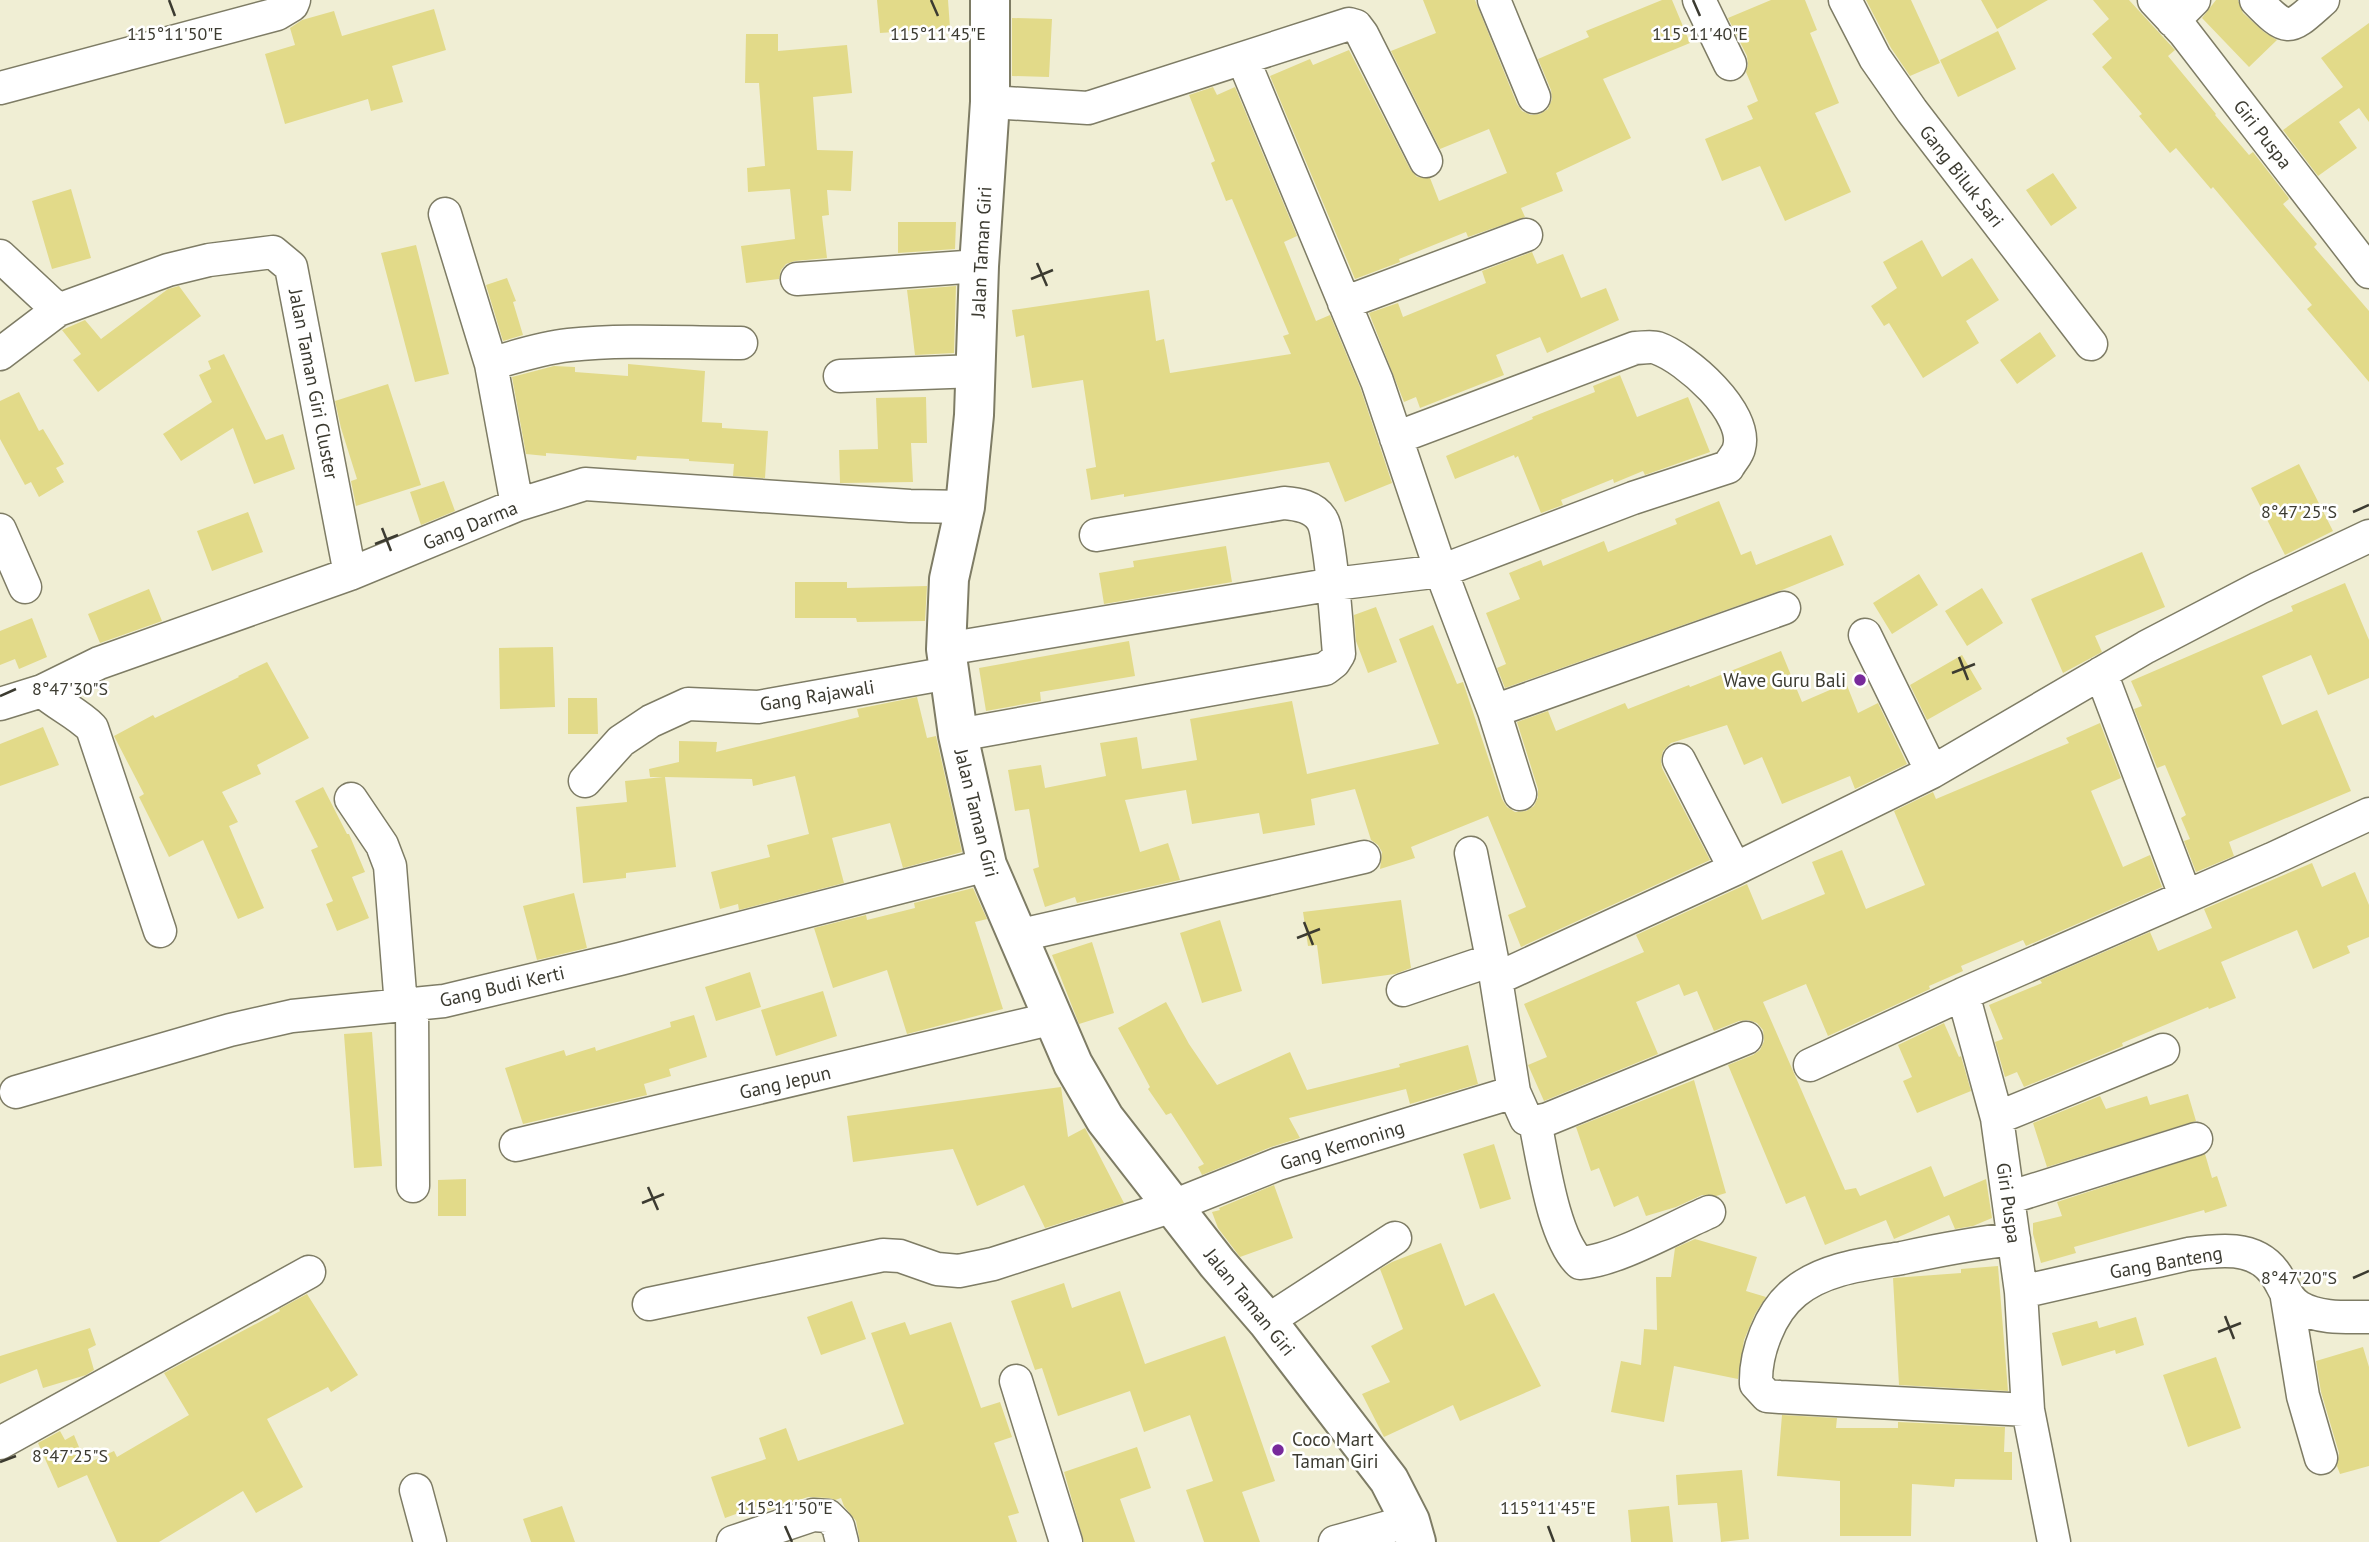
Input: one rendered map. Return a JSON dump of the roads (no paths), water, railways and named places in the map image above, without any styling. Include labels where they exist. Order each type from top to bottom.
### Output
[{"type":"street","points":[[0,88],[277,14],[292,5],[294,0]]},
{"type":"street","name":"Jalan Taman Giri","points":[[990,0],[990,102],[979,266],[977,372],[965,507],[949,579],[947,661],[957,735],[987,865],[1073,1064],[1105,1119],[1217,1263],[1268,1321],[1390,1480],[1413,1531]]},
{"type":"street","points":[[1494,0],[1534,97]]},
{"type":"street","points":[[1699,0],[1730,64]]},
{"type":"street","name":"Gang Biluk Sari","points":[[1845,0],[1875,58],[1912,111],[2091,344]]},
{"type":"street","points":[[2256,0],[2278,23],[2288,25],[2298,21],[2323,0]]},
{"type":"street","name":"Giri Puspa","points":[[2174,7],[2369,272]]},
{"type":"street","points":[[990,102],[1088,108],[1349,24],[1356,26],[1362,34],[1426,161]]},
{"type":"street","points":[[1243,59],[1377,381],[1441,571],[1494,711],[1520,794]]},
{"type":"street","points":[[445,214],[491,364],[517,505]]},
{"type":"street","points":[[1344,303],[1526,235]]},
{"type":"street","name":"Jalan Taman Giri Cluster","points":[[0,354],[58,310],[168,270],[209,260],[273,252],[291,267],[351,574]]},
{"type":"street","points":[[0,256],[58,310]]},
{"type":"street","points":[[797,279],[979,266]]},
{"type":"street","points":[[491,364],[522,354],[568,345],[741,343]]},
{"type":"street","name":"Gang Rajawali","points":[[585,781],[621,741],[651,721],[688,704],[758,707],[947,661],[1334,584],[1441,571],[1633,498],[1728,467],[1740,448],[1739,429],[1714,389],[1678,359],[1655,348],[1635,348],[1396,438]]},
{"type":"street","points":[[840,376],[977,372]]},
{"type":"street","name":"Gang Darma","points":[[0,704],[42,691],[99,663],[351,574],[517,505],[585,484],[910,506],[965,507]]},
{"type":"street","points":[[957,735],[1325,669],[1339,654],[1334,584],[1323,520],[1302,505],[1284,503],[1096,535]]},
{"type":"street","points":[[0,530],[24,587]]},
{"type":"street","points":[[1403,990],[1494,969],[1735,869],[1932,772],[2101,673],[2248,594],[2369,537]]},
{"type":"street","points":[[1494,711],[1784,608]]},
{"type":"street","points":[[1865,635],[1932,772]]},
{"type":"street","points":[[2101,673],[2185,895]]},
{"type":"street","points":[[42,691],[59,705],[78,715],[92,728],[160,931]]},
{"type":"street","points":[[1679,760],[1735,869]]},
{"type":"street","points":[[351,799],[382,845],[390,866],[406,1006],[413,1186]]},
{"type":"street","points":[[1810,1065],[2369,814]]},
{"type":"street","points":[[1471,853],[1514,1092],[1526,1119],[1535,1122],[1549,1119],[1746,1038]]},
{"type":"street","points":[[1017,936],[1364,857]]},
{"type":"street","name":"Gang Budi Kerti","points":[[16,1093],[230,1030],[280,1019],[444,1001],[620,960],[987,865]]},
{"type":"street","name":"Giri Puspa","points":[[1963,994],[1997,1118],[2021,1292],[2028,1410],[2054,1542]]},
{"type":"street","name":"Gang Jepun","points":[[516,1145],[1054,1018]]},
{"type":"street","points":[[1997,1118],[2163,1050]]},
{"type":"street","name":"Gang Kemoning","points":[[649,1304],[883,1255],[900,1256],[937,1269],[960,1271],[993,1264],[1173,1206],[1278,1164],[1514,1092]]},
{"type":"street","points":[[1535,1122],[1563,1239],[1580,1263],[1613,1255],[1709,1212]]},
{"type":"street","points":[[2008,1198],[2196,1139]]},
{"type":"street","points":[[1268,1321],[1395,1238]]},
{"type":"street","points":[[2014,1239],[1974,1243],[1843,1269],[1796,1291],[1781,1306],[1766,1334],[1756,1367],[1756,1384],[1767,1396],[2028,1410]]},
{"type":"street","name":"Gang Banteng","points":[[2021,1292],[2215,1250],[2239,1251],[2259,1259],[2274,1272],[2287,1298]]},
{"type":"street","points":[[0,1443],[309,1272]]},
{"type":"street","points":[[2287,1298],[2309,1312],[2342,1317],[2369,1317]]},
{"type":"street","points":[[2287,1298],[2303,1395],[2321,1458]]},
{"type":"street","points":[[1016,1381],[1066,1542]]},
{"type":"street","points":[[416,1490],[430,1542]]},
{"type":"street","points":[[733,1542],[813,1515],[828,1516],[838,1526],[842,1542]]},
{"type":"street","points":[[1335,1542],[1413,1531]]},
{"type":"place","name":"Wave Guru Bali","points":[[1860,680]]},
{"type":"place","name":"Coco Mart Taman Giri","points":[[1278,1450]]}]
